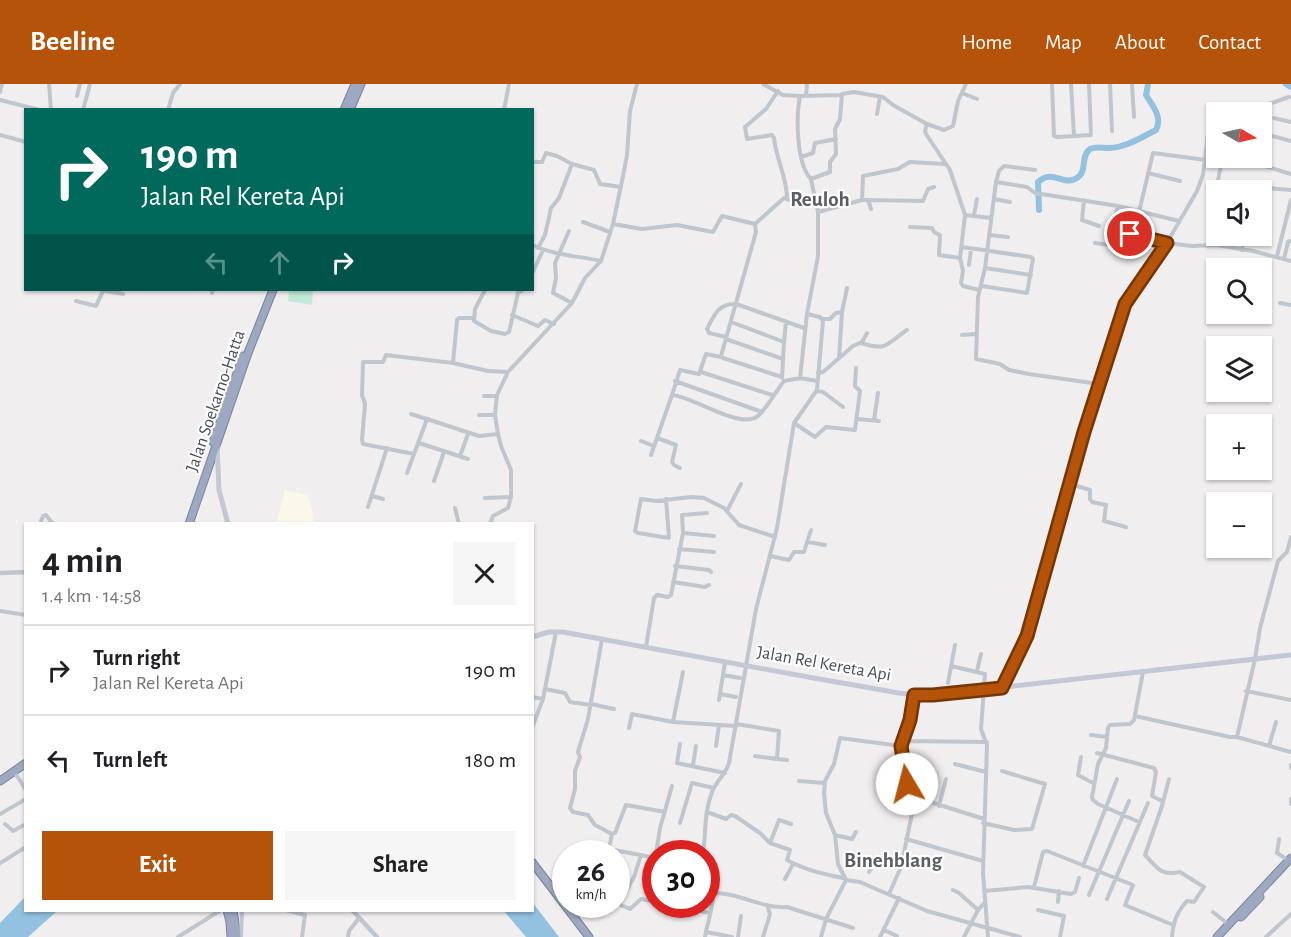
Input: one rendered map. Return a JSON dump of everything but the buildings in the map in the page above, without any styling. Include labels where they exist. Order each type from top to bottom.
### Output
[{"type":"highway","points":[[345,108],[355,84]]},
{"type":"highway","points":[[351,108],[361,84]]},
{"type":"highway","name":"Jalan Soekarno-Hatta","points":[[185,522],[268,291]]},
{"type":"highway","name":"Jalan Soekarno-Hatta","points":[[234,387],[273,291]]},
{"type":"highway","name":"Jalan Soekarno-Hatta","points":[[190,522],[231,396]]},
{"type":"highway","points":[[1,781],[24,766]]},
{"type":"highway","points":[[1,781],[24,766]]},
{"type":"highway","points":[[1217,937],[1290,861]]},
{"type":"highway","points":[[1223,937],[1290,861]]},
{"type":"highway","points":[[534,865],[552,887]]},
{"type":"highway","points":[[534,872],[584,937]]},
{"type":"highway","points":[[227,912],[231,922],[231,937]]},
{"type":"highway","points":[[233,912],[239,937]]},
{"type":"highway","points":[[576,918],[589,937]]},
{"type":"main road","points":[[217,444],[219,490],[227,522]]},
{"type":"main road","name":"Jalan Rel Kereta Api","points":[[534,636],[556,631],[914,695],[1002,688],[1291,655]]},
{"type":"street","points":[[0,92],[2,84]]},
{"type":"street","points":[[49,84],[51,108]]},
{"type":"street","points":[[77,96],[80,84]]},
{"type":"street","points":[[84,108],[90,84]]},
{"type":"street","points":[[169,108],[173,93],[180,84]]},
{"type":"street","points":[[504,108],[510,84]]},
{"type":"street","points":[[491,522],[493,516],[507,510],[511,497],[511,470],[501,446],[495,416],[497,396],[508,372],[572,303],[585,278],[601,261],[613,224],[621,187],[627,155],[630,111],[637,84]]},
{"type":"street","points":[[763,84],[783,95],[841,95],[854,92],[880,97],[927,124],[944,130],[953,126],[966,84]]},
{"type":"street","points":[[806,95],[807,84]]},
{"type":"street","points":[[1052,84],[1054,136],[1089,136],[1092,134],[1089,84]]},
{"type":"street","points":[[1071,84],[1074,136]]},
{"type":"street","points":[[1110,84],[1112,131]]},
{"type":"street","points":[[1132,84],[1134,117]]},
{"type":"street","points":[[778,92],[766,109],[745,127],[747,139],[772,135],[774,138],[775,151],[788,198]]},
{"type":"street","points":[[962,93],[977,99]]},
{"type":"street","points":[[811,179],[829,173],[830,162],[836,154],[835,129],[840,119],[841,95]]},
{"type":"street","points":[[800,96],[798,140],[805,170],[811,179],[816,196],[818,212],[818,256],[804,328],[800,378]]},
{"type":"street","points":[[877,114],[880,97]]},
{"type":"street","points":[[1272,103],[1289,97]]},
{"type":"street","points":[[0,100],[32,108]]},
{"type":"street","points":[[1274,118],[1291,122]]},
{"type":"street","points":[[927,124],[926,134],[950,170],[965,215],[960,258],[963,271],[962,285],[1027,293],[1033,259],[1031,257],[962,247]]},
{"type":"street","points":[[0,135],[24,141]]},
{"type":"street","points":[[1272,136],[1291,141]]},
{"type":"street","points":[[801,157],[813,153],[815,143],[836,139]]},
{"type":"street","points":[[534,162],[542,162],[546,153],[557,156],[572,164],[594,170],[600,184],[621,187]]},
{"type":"street","points":[[1002,688],[1027,636],[1099,384],[1125,304],[1167,243],[1201,182],[1206,160],[1184,159],[1154,153],[1138,212]]},
{"type":"street","points":[[862,200],[863,176],[898,169],[910,162],[945,164]]},
{"type":"street","points":[[534,268],[551,208],[560,198],[572,164]]},
{"type":"street","points":[[1035,170],[1004,166],[999,171],[981,288],[975,338],[976,360],[1000,364],[1009,370],[1036,376],[1099,384]]},
{"type":"street","points":[[1221,168],[1218,180],[1221,183],[1291,190]]},
{"type":"street","points":[[1269,168],[1291,174]]},
{"type":"street","points":[[1148,173],[1180,181]]},
{"type":"street","points":[[996,182],[1027,187],[1037,193],[1118,206],[1179,221]]},
{"type":"street","points":[[818,212],[862,200],[923,201],[928,189],[934,187]]},
{"type":"street","points":[[755,224],[784,198],[796,203],[816,196]]},
{"type":"street","points":[[974,216],[977,199]]},
{"type":"street","points":[[994,199],[1010,201]]},
{"type":"street","points":[[868,200],[871,208]]},
{"type":"street","points":[[1084,200],[1082,220],[1099,226]]},
{"type":"street","points":[[1277,256],[1291,200]]},
{"type":"street","points":[[1095,243],[1107,245],[1118,206]]},
{"type":"street","points":[[613,224],[642,229],[677,225],[713,232],[720,218],[725,215],[755,224]]},
{"type":"street","points":[[965,215],[991,218]]},
{"type":"street","points":[[583,222],[610,232]]},
{"type":"street","points":[[721,357],[756,232],[755,224]]},
{"type":"street","points":[[910,227],[932,228],[934,232],[940,234],[939,255],[960,258]]},
{"type":"street","points":[[1112,230],[1167,243],[1192,246],[1212,245],[1277,256],[1291,261]]},
{"type":"street","points":[[569,231],[555,265],[556,278],[553,293],[572,303]]},
{"type":"street","points":[[989,235],[1008,237]]},
{"type":"street","points":[[1284,259],[1288,242],[1291,242]]},
{"type":"street","points":[[534,246],[601,261]]},
{"type":"street","points":[[1242,250],[1243,246]]},
{"type":"street","points":[[969,265],[971,249]]},
{"type":"street","points":[[985,268],[1031,276]]},
{"type":"street","points":[[839,358],[842,312],[847,288]]},
{"type":"street","points":[[76,301],[96,306],[102,291]]},
{"type":"street","points":[[107,291],[123,294]]},
{"type":"street","points":[[484,291],[473,318],[476,323],[491,331],[505,334],[509,332],[518,293],[521,291]]},
{"type":"street","points":[[1280,303],[1291,305]]},
{"type":"street","points":[[783,359],[709,333],[707,329],[721,307],[728,304],[736,304],[804,328]]},
{"type":"street","points":[[807,314],[830,319],[836,313],[842,312]]},
{"type":"street","points":[[512,315],[538,326],[545,320],[554,324]]},
{"type":"street","points":[[453,363],[457,320],[473,318]]},
{"type":"street","points":[[704,840],[707,812],[714,788],[729,763],[756,609],[775,537],[794,423],[817,387],[822,319]]},
{"type":"street","points":[[731,322],[784,342]]},
{"type":"street","points":[[672,395],[752,420],[762,412],[783,379],[786,322]]},
{"type":"street","points":[[860,343],[872,347],[884,346],[893,343],[907,330]]},
{"type":"street","points":[[818,373],[823,372],[853,346],[860,343],[867,333]]},
{"type":"street","points":[[962,334],[975,338]]},
{"type":"street","points":[[701,372],[706,354],[721,357],[783,379],[800,378],[843,406]]},
{"type":"street","points":[[414,454],[363,444],[365,404],[362,395],[363,362],[383,362],[386,355],[508,372]]},
{"type":"street","points":[[794,423],[815,437],[826,427],[854,431],[858,419],[860,391],[855,386],[856,368]]},
{"type":"street","points":[[651,455],[675,381],[682,370],[697,374],[701,372],[772,395]]},
{"type":"street","points":[[675,381],[762,412]]},
{"type":"street","points":[[858,419],[876,421],[878,393]]},
{"type":"street","points":[[484,396],[497,396]]},
{"type":"street","points":[[411,414],[468,434],[479,436],[498,434]]},
{"type":"street","points":[[479,415],[495,416]]},
{"type":"street","points":[[407,473],[427,419]]},
{"type":"street","points":[[460,456],[468,434]]},
{"type":"street","points":[[657,438],[676,445],[672,462],[680,468]]},
{"type":"street","points":[[641,441],[654,446]]},
{"type":"street","points":[[419,443],[468,459]]},
{"type":"street","points":[[368,507],[387,448]]},
{"type":"street","points":[[434,481],[444,452]]},
{"type":"street","points":[[727,511],[741,484]]},
{"type":"street","points":[[1070,484],[1089,490],[1092,502],[1106,505],[1104,521],[1125,527]]},
{"type":"street","points":[[372,496],[383,499]]},
{"type":"street","points":[[484,498],[511,497]]},
{"type":"street","points":[[666,500],[669,538],[638,534],[635,531],[641,499],[656,501],[666,500],[698,497],[710,500],[724,508],[739,525],[775,537]]},
{"type":"street","points":[[455,508],[458,522]]},
{"type":"street","points":[[646,647],[654,598],[657,595],[670,596],[683,532],[683,514],[707,513]]},
{"type":"street","points":[[41,521],[46,515],[51,522]]},
{"type":"street","points":[[770,556],[790,560],[794,552],[805,551],[810,530]]},
{"type":"street","points":[[683,532],[714,536]]},
{"type":"street","points":[[1237,737],[1260,628],[1278,561],[1287,552],[1291,537]]},
{"type":"street","points":[[807,542],[825,545]]},
{"type":"street","points":[[679,549],[714,552]]},
{"type":"street","points":[[675,566],[711,572]]},
{"type":"street","points":[[0,573],[24,572]]},
{"type":"street","points":[[673,582],[705,587],[709,585]]},
{"type":"street","points":[[0,611],[24,615]]},
{"type":"street","points":[[534,720],[543,699],[556,631]]},
{"type":"street","points":[[602,639],[591,704],[578,752],[580,757],[575,771],[575,789],[570,808],[573,812],[588,815],[595,825],[612,834]]},
{"type":"street","points":[[948,683],[955,645]]},
{"type":"street","points":[[977,671],[981,654]]},
{"type":"street","points":[[719,700],[725,662]]},
{"type":"street","points":[[951,666],[985,674],[981,729],[987,742],[983,861],[988,937]]},
{"type":"street","points":[[673,723],[683,672]]},
{"type":"street","points":[[1139,822],[1092,799],[1093,783],[1100,753],[1106,748],[1109,726],[1130,724],[1135,716],[1143,672]]},
{"type":"street","points":[[723,675],[740,678]]},
{"type":"street","points":[[545,689],[565,693],[570,702],[614,709]]},
{"type":"street","points":[[1246,691],[1291,700]]},
{"type":"street","points":[[720,694],[736,697]]},
{"type":"street","points":[[889,894],[902,867],[915,797],[908,791],[902,743],[910,720],[914,695]]},
{"type":"street","points":[[534,697],[543,699]]},
{"type":"street","points":[[629,728],[632,714],[673,723],[736,725],[779,731],[777,759]]},
{"type":"street","points":[[1135,716],[1237,737],[1291,752]]},
{"type":"street","points":[[1269,746],[1276,722]]},
{"type":"street","points":[[716,746],[719,725]]},
{"type":"street","points":[[1091,735],[1107,737]]},
{"type":"street","points":[[845,879],[838,864],[835,835],[825,807],[825,783],[834,764],[841,736],[868,742],[987,742]]},
{"type":"street","points":[[680,744],[677,763],[725,773]]},
{"type":"street","points":[[693,765],[696,746]]},
{"type":"street","points":[[1100,753],[1154,768],[1156,771],[1152,796],[1163,802]]},
{"type":"street","points":[[755,756],[787,760]]},
{"type":"street","points":[[1081,758],[1078,775],[1093,783]]},
{"type":"street","points":[[955,764],[986,772]]},
{"type":"street","points":[[924,800],[1014,830],[1032,829],[1044,783],[1002,771]]},
{"type":"street","points":[[15,773],[24,787]]},
{"type":"street","points":[[939,806],[946,779]]},
{"type":"street","points":[[1083,866],[1117,779]]},
{"type":"street","points":[[1169,779],[1145,855],[1153,865],[1164,872],[1172,874],[1180,872],[1204,888],[1194,902],[1187,901],[1182,906],[1173,925],[1172,937]]},
{"type":"street","points":[[799,781],[825,783]]},
{"type":"street","points":[[680,823],[692,783],[714,788]]},
{"type":"street","points":[[659,840],[672,786]]},
{"type":"street","points":[[1291,799],[1291,804]]},
{"type":"street","points":[[0,814],[24,800]]},
{"type":"street","points":[[1089,895],[1129,801]]},
{"type":"street","points":[[1107,899],[1148,803]]},
{"type":"street","points":[[611,840],[626,805],[665,812]]},
{"type":"street","points":[[707,812],[726,819],[732,815],[760,833],[770,843],[790,850],[787,860],[793,864],[812,871],[860,882],[927,911],[1020,937]]},
{"type":"street","points":[[770,843],[779,820],[791,824]]},
{"type":"street","points":[[5,824],[13,831],[24,825]]},
{"type":"street","points":[[835,835],[852,839],[856,832]]},
{"type":"street","points":[[906,839],[983,861]]},
{"type":"street","points":[[1279,839],[1278,853],[1290,861]]},
{"type":"street","points":[[0,863],[24,848]]},
{"type":"street","points":[[1034,887],[1044,851],[1132,885],[1125,902],[1126,905],[1173,925]]},
{"type":"street","points":[[630,854],[641,855],[630,884]]},
{"type":"street","points":[[869,872],[875,862],[887,862],[902,867]]},
{"type":"street","points":[[785,879],[793,864]]},
{"type":"street","points":[[984,891],[1034,887],[1074,893],[1079,878]]},
{"type":"street","points":[[820,937],[845,879]]},
{"type":"street","points":[[953,890],[978,910]]},
{"type":"street","points":[[1058,902],[1059,891]]},
{"type":"street","points":[[720,895],[787,908],[854,928]]},
{"type":"street","points":[[880,937],[899,898]]},
{"type":"street","points":[[630,909],[642,899]]},
{"type":"street","points":[[964,937],[985,901]]},
{"type":"street","points":[[763,937],[770,914],[766,905]]},
{"type":"street","points":[[1038,910],[1064,916],[1060,937]]},
{"type":"street","points":[[178,937],[218,912]]},
{"type":"street","points":[[239,937],[242,912]]},
{"type":"street","points":[[294,912],[305,915],[302,937]]},
{"type":"street","points":[[354,912],[377,937]]},
{"type":"street","points":[[1212,912],[1228,924]]},
{"type":"street","points":[[1266,937],[1291,914]]},
{"type":"street","points":[[738,937],[741,916]]},
{"type":"street","points":[[348,937],[349,931],[359,918]]},
{"type":"street","points":[[709,918],[705,934],[732,937]]},
{"type":"street","points":[[884,930],[897,936]]},
{"type":"shaded area","points":[[285,490],[307,495],[314,522],[276,522]]},
{"type":"green space","points":[[289,291],[313,291],[312,305],[288,301]]},
{"type":"water","points":[[24,898],[24,912],[56,912],[28,937],[0,937],[0,923]]},
{"type":"water","points":[[534,904],[559,937],[526,937],[505,912],[534,912]]},
{"type":"waterway","points":[[1039,210],[1038,182],[1043,178],[1053,177],[1067,180],[1077,178],[1082,172],[1085,156],[1090,149],[1121,146],[1156,130],[1157,116],[1146,95],[1148,84]]},
{"type":"waterway","points":[[1286,84],[1291,87]]},
{"type":"district","name":"Reuloh","points":[[820,199]]},
{"type":"district","name":"Binehblang","points":[[893,860]]},
{"type":"route","points":[[907,784],[901,746],[910,720],[914,695],[1002,688],[1027,636],[1084,432],[1119,319],[1129,297],[1167,243],[1130,234]]}]
